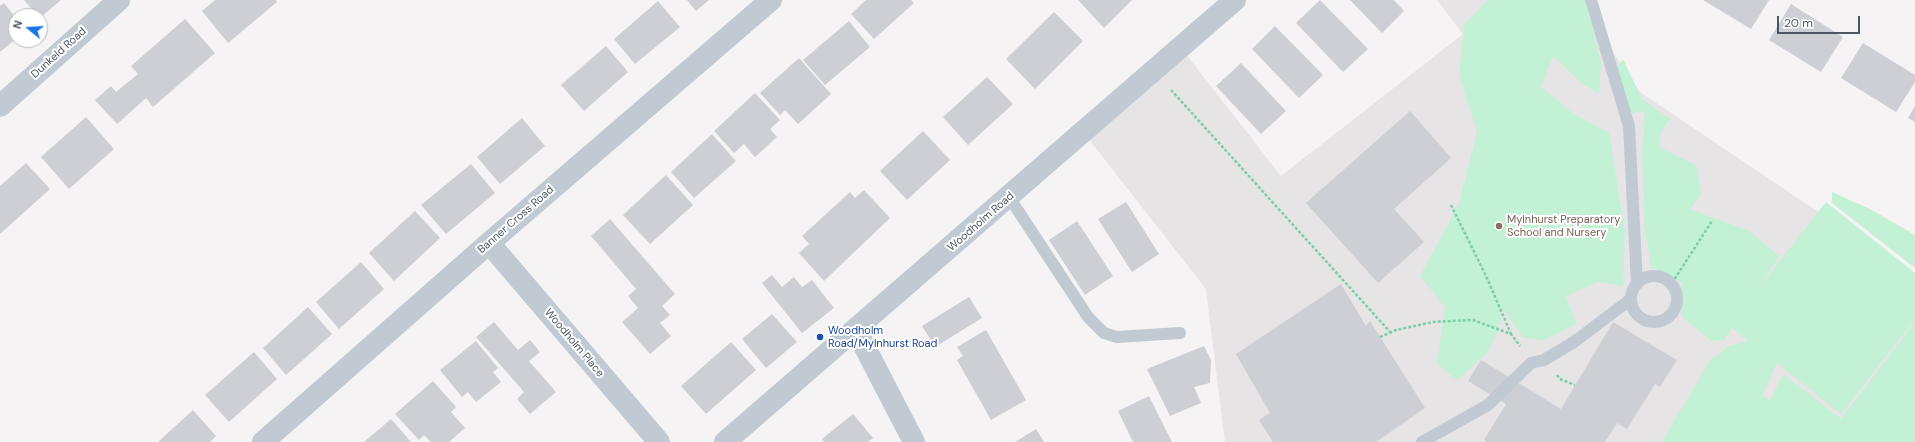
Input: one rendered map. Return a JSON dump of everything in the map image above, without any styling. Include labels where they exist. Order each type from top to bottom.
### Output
[{"type":"street","name":"Dunkeld Road","points":[[0,106],[119,0]]},
{"type":"street","name":"Banner Cross Road","points":[[263,442],[771,0]]},
{"type":"street","name":"Woodholm Road","points":[[725,442],[1235,0]]},
{"type":"street","name":"Woodholm Place","points":[[490,243],[659,442]]},
{"type":"street","points":[[856,330],[914,442]]},
{"type":"lane","points":[[1591,0],[1628,126],[1637,284]]},
{"type":"lane","points":[[1009,197],[1088,317],[1104,333],[1117,337],[1180,332]]},
{"type":"lane","points":[[1649,276],[1664,277],[1672,283],[1678,297],[1677,305],[1672,314],[1665,320],[1653,322],[1641,318],[1632,306],[1631,299],[1637,284],[1649,276]]},
{"type":"lane","points":[[1422,442],[1488,405],[1531,363],[1544,360],[1574,342],[1631,299]]},
{"type":"path","points":[[1154,71],[1391,333]]},
{"type":"path","points":[[1451,205],[1487,278],[1511,334],[1531,363]]},
{"type":"path","points":[[1672,283],[1712,221]]},
{"type":"path","points":[[1380,337],[1433,322],[1473,320],[1511,334]]},
{"type":"shaded area","name":"Mylnhurst Preparatory School and Nursery","points":[[1437,0],[1578,0],[1640,92],[1915,277],[1915,442],[1225,442],[1206,289],[1084,133],[1185,53],[1281,176],[1463,34]]},
{"type":"green space","points":[[1488,0],[1585,0],[1601,62],[1599,94],[1584,85],[1553,56],[1541,87],[1574,114],[1609,133],[1625,232],[1623,286],[1598,282],[1566,296],[1576,324],[1543,341],[1523,337],[1501,307],[1502,320],[1488,352],[1457,380],[1437,364],[1445,307],[1420,276],[1459,204],[1477,132],[1459,74],[1464,25]]},
{"type":"green space","points":[[1623,59],[1642,99],[1670,119],[1660,133],[1660,148],[1696,165],[1701,194],[1690,209],[1749,231],[1779,256],[1757,290],[1826,202],[1915,273],[1915,319],[1841,414],[1777,363],[1762,395],[1770,401],[1783,374],[1841,419],[1915,322],[1915,442],[1662,442],[1712,357],[1717,356],[1728,346],[1748,341],[1732,328],[1724,340],[1712,341],[1681,316],[1682,283],[1651,267],[1645,230],[1642,153],[1645,111],[1631,114],[1617,68]]},
{"type":"green space","points":[[1832,192],[1872,210],[1915,235],[1915,268],[1832,203]]},
{"type":"building","points":[[24,0],[61,0],[48,11],[48,8],[31,8]]},
{"type":"building","points":[[215,0],[276,0],[277,2],[228,43],[202,11]]},
{"type":"building","points":[[687,0],[709,0],[696,11]]},
{"type":"building","points":[[866,0],[911,0],[914,3],[874,39],[851,14]]},
{"type":"building","points":[[1078,0],[1132,0],[1104,28]]},
{"type":"building","points":[[1320,0],[1368,49],[1343,72],[1296,23]]},
{"type":"building","points":[[1350,0],[1394,0],[1404,11],[1382,33]]},
{"type":"building","points":[[1703,0],[1769,0],[1751,29]]},
{"type":"building","points":[[658,1],[680,27],[635,64],[614,39]]},
{"type":"building","points":[[4,3],[8,8],[8,46],[0,52],[0,6]]},
{"type":"building","points":[[1791,4],[1843,37],[1821,72],[1769,40]]},
{"type":"building","points":[[1054,12],[1083,41],[1035,89],[1006,59]]},
{"type":"building","points":[[185,19],[215,53],[153,107],[146,98],[117,124],[95,100],[111,86],[116,92],[138,74],[131,66]]},
{"type":"building","points":[[849,21],[870,47],[825,85],[803,60]]},
{"type":"building","points":[[1275,26],[1323,75],[1299,98],[1252,49]]},
{"type":"building","points":[[1863,43],[1915,75],[1915,82],[1896,112],[1841,78]]},
{"type":"building","points":[[606,46],[628,72],[584,111],[561,85]]},
{"type":"building","points":[[799,58],[831,94],[798,124],[785,110],[780,115],[760,93]]},
{"type":"building","points":[[1241,63],[1286,111],[1261,134],[1216,86]]},
{"type":"building","points":[[987,77],[1013,104],[968,145],[943,117]]},
{"type":"building","points":[[755,93],[780,120],[770,129],[777,137],[755,157],[744,144],[734,153],[714,131]]},
{"type":"building","points":[[1915,106],[1915,122],[1908,118]]},
{"type":"building","points":[[1410,111],[1451,158],[1394,209],[1424,242],[1378,283],[1306,203]]},
{"type":"building","points":[[86,117],[114,149],[69,189],[41,157]]},
{"type":"building","points":[[522,118],[545,146],[500,184],[477,157]]},
{"type":"building","points":[[923,131],[950,160],[907,200],[880,171]]},
{"type":"building","points":[[712,134],[736,161],[694,198],[671,172]]},
{"type":"building","points":[[26,163],[50,189],[0,234],[0,186]]},
{"type":"building","points":[[471,164],[495,193],[446,234],[421,205]]},
{"type":"building","points":[[666,175],[693,205],[650,244],[623,215]]},
{"type":"building","points":[[864,190],[890,218],[824,281],[799,253],[809,244],[802,236],[850,192],[855,198]]},
{"type":"building","points":[[1126,202],[1159,254],[1132,272],[1098,219]]},
{"type":"building","points":[[415,211],[440,238],[394,281],[369,253]]},
{"type":"building","points":[[610,219],[675,294],[662,306],[670,315],[660,323],[671,336],[650,354],[622,322],[638,308],[628,296],[636,289],[591,236]]},
{"type":"building","points":[[1077,221],[1113,276],[1085,295],[1049,240]]},
{"type":"building","points":[[361,262],[384,289],[339,329],[316,302]]},
{"type":"building","points":[[772,275],[782,287],[794,277],[802,287],[812,280],[834,308],[802,333],[762,283]]},
{"type":"building","points":[[1341,284],[1366,326],[1370,321],[1425,408],[1376,442],[1273,442],[1259,420],[1270,413],[1236,354]]},
{"type":"building","points":[[969,297],[982,318],[935,347],[922,326]]},
{"type":"building","points":[[308,307],[332,334],[286,375],[263,348]]},
{"type":"building","points":[[772,314],[797,342],[766,368],[742,339]]},
{"type":"building","points":[[494,322],[518,350],[530,340],[540,352],[529,361],[556,392],[530,414],[517,399],[524,392],[476,337]]},
{"type":"building","points":[[1613,322],[1677,360],[1660,387],[1655,384],[1627,429],[1617,423],[1605,442],[1487,442],[1484,440],[1506,404],[1468,381],[1481,360],[1561,409]]},
{"type":"building","points":[[986,330],[1026,400],[991,420],[957,360],[963,356],[957,347]]},
{"type":"building","points":[[476,341],[498,368],[493,372],[501,382],[476,402],[468,392],[462,397],[440,370]]},
{"type":"building","points":[[731,342],[756,370],[706,414],[681,386]]},
{"type":"building","points":[[1204,346],[1211,360],[1210,383],[1194,387],[1201,403],[1170,416],[1147,369]]},
{"type":"building","points":[[254,352],[277,379],[229,422],[205,395]]},
{"type":"building","points":[[433,381],[456,407],[451,412],[465,428],[449,442],[431,442],[424,435],[419,440],[395,414]]},
{"type":"building","points":[[1149,396],[1172,442],[1133,442],[1118,411]]},
{"type":"building","points":[[193,410],[216,436],[210,442],[158,442]]},
{"type":"building","points":[[853,414],[873,438],[868,442],[824,442],[822,439]]},
{"type":"building","points":[[391,419],[411,442],[364,442]]},
{"type":"building","points":[[1036,429],[1044,442],[1015,442]]},
{"type":"place","name":"Mylnhurst Preparatory School and Nursery","points":[[1499,226]]},
{"type":"place","name":"Woodholm Road/Mylnhurst Road","points":[[820,337]]}]
